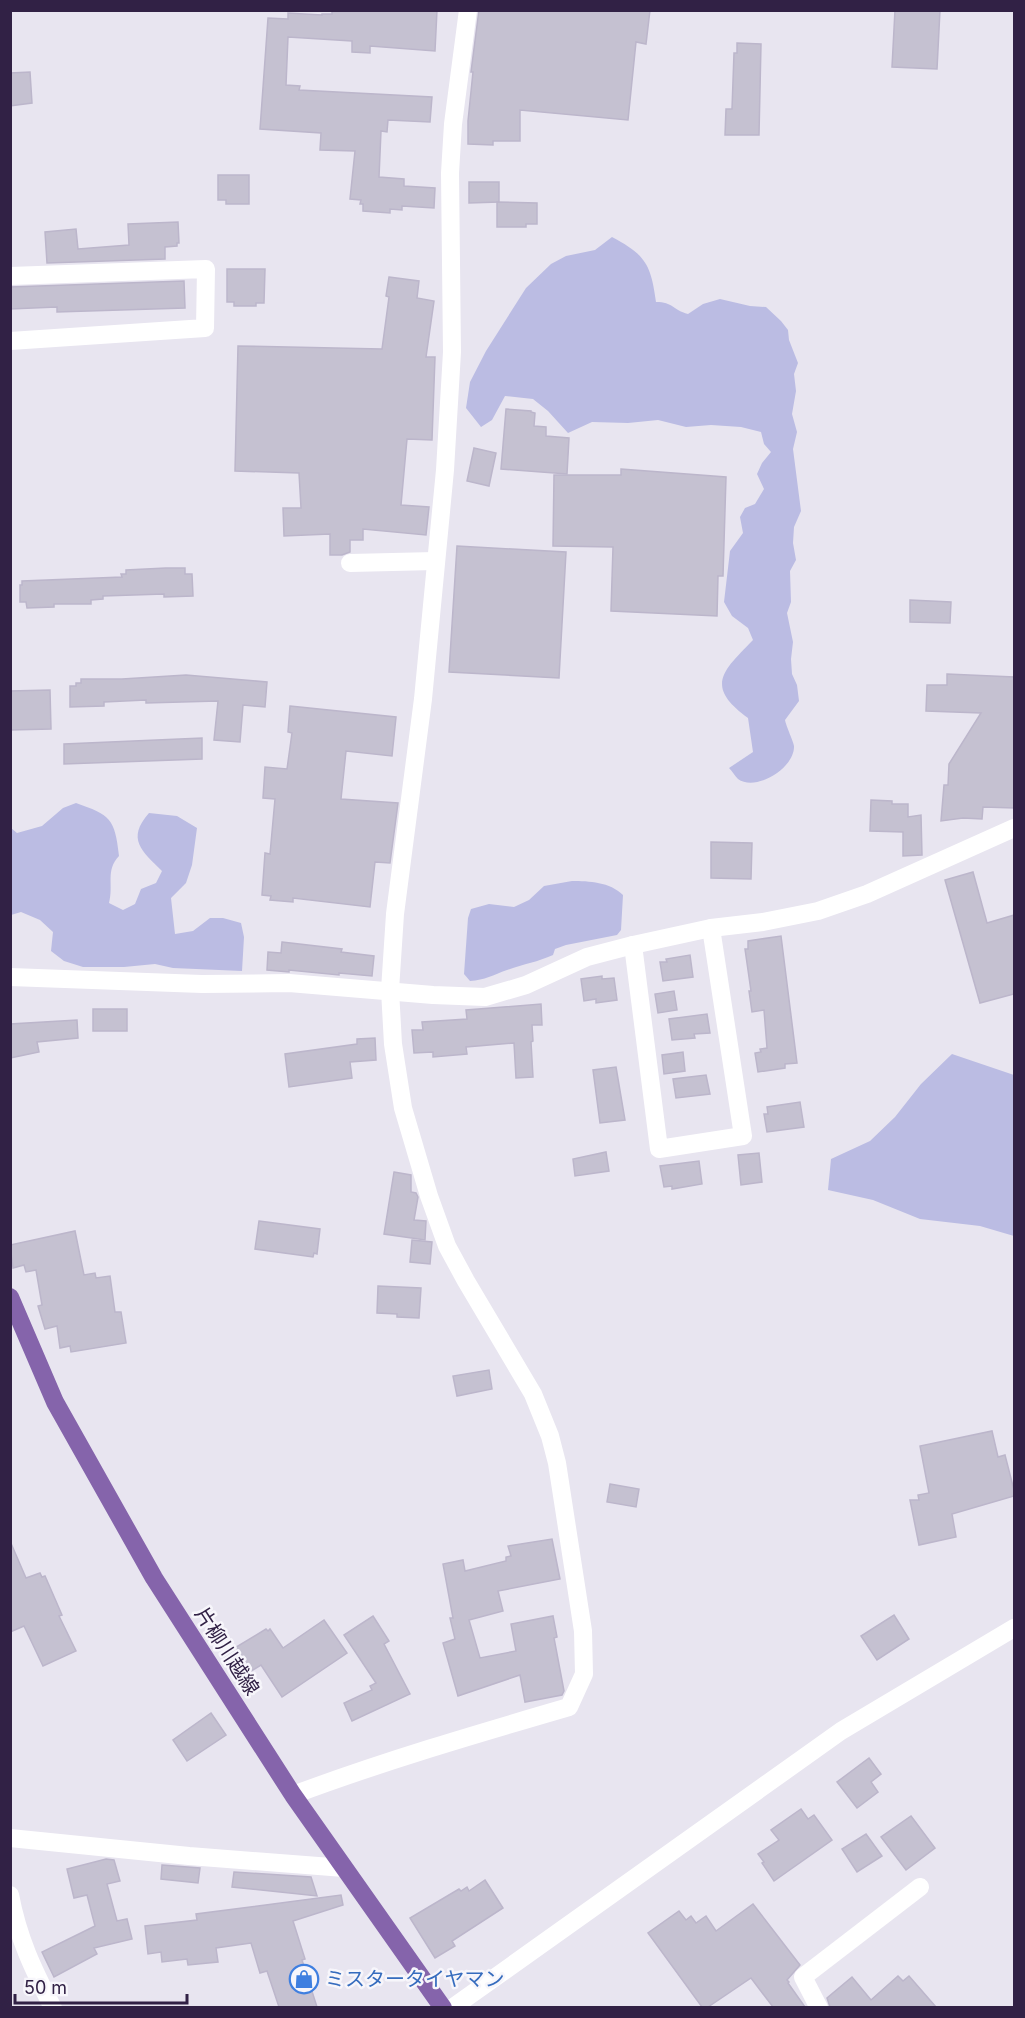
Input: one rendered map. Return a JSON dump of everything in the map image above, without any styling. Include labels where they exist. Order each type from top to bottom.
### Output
[{"type":"main road","name":"片柳川越線","points":[[10,1297],[55,1402],[154,1578],[293,1795],[443,2007]]},
{"type":"street","points":[[293,1795],[432,1746],[569,1707],[584,1674],[582,1620],[557,1463],[550,1436],[533,1394],[465,1281],[447,1246],[429,1196],[403,1108],[393,1044],[390,990],[395,914],[422,710],[445,470],[452,352],[450,173],[453,124],[468,10]]},
{"type":"street","points":[[10,276],[206,269],[205,328],[10,341]]},
{"type":"street","points":[[350,563],[435,561]]},
{"type":"street","points":[[10,977],[201,984],[289,983],[485,997],[526,985],[587,957],[633,945],[711,928],[763,922],[818,911],[867,894],[1014,828]]},
{"type":"street","points":[[633,945],[659,1149],[742,1136],[711,928]]},
{"type":"street","points":[[452,2007],[841,1731],[1014,1628]]},
{"type":"street","points":[[10,1838],[189,1856],[344,1868]]},
{"type":"street","points":[[819,2007],[803,1977],[920,1887]]},
{"type":"street","points":[[10,1895],[16,1925],[29,1960],[53,2007]]},
{"type":"shaded area","points":[[612,237],[633,250],[645,262],[652,279],[656,302],[666,303],[688,314],[703,304],[720,299],[766,307],[788,330],[789,340],[798,363],[794,374],[796,391],[792,414],[797,432],[793,449],[801,511],[794,527],[793,543],[796,560],[790,571],[791,602],[787,613],[793,642],[792,674],[797,685],[799,701],[785,720],[794,744],[793,754],[781,770],[764,780],[746,782],[738,779],[729,768],[753,752],[748,718],[734,707],[722,687],[727,670],[753,640],[748,628],[732,616],[724,602],[730,551],[743,533],[740,517],[745,508],[755,504],[764,489],[757,474],[771,452],[764,444],[761,432],[741,427],[711,425],[686,427],[658,420],[628,423],[592,422],[568,433],[548,411],[533,399],[505,396],[492,420],[481,427],[466,408],[470,382],[486,351],[526,288],[551,264],[566,256],[595,250]]},
{"type":"shaded area","points":[[76,803],[103,815],[113,826],[119,856],[112,867],[109,903],[123,910],[135,904],[141,889],[156,883],[162,871],[139,844],[139,830],[149,813],[177,816],[197,828],[192,865],[186,883],[171,898],[175,934],[193,931],[210,918],[223,918],[241,923],[244,937],[242,971],[173,968],[155,964],[83,967],[64,961],[51,951],[53,932],[40,920],[21,912],[11,915],[11,828],[17,833],[42,826],[63,808]]},
{"type":"shaded area","points":[[572,881],[606,885],[623,895],[621,930],[617,935],[566,945],[555,949],[553,955],[470,981],[464,974],[468,918],[471,909],[489,904],[514,907],[529,900],[544,886]]},
{"type":"shaded area","points":[[952,1054],[1014,1075],[1014,1236],[980,1226],[920,1219],[873,1200],[828,1190],[831,1159],[870,1141],[895,1117],[921,1084]]},
{"type":"building","points":[[332,10],[437,10],[435,51],[370,46],[370,53],[352,52],[352,41],[288,37],[286,85],[300,86],[299,90],[432,97],[430,122],[388,120],[387,132],[381,131],[379,177],[404,179],[404,186],[435,188],[434,208],[402,206],[402,210],[390,209],[390,213],[363,211],[361,200],[350,199],[355,151],[320,150],[321,133],[260,129],[268,18],[288,19],[288,13],[332,14]]},
{"type":"building","points":[[479,10],[650,10],[646,44],[636,42],[628,120],[520,110],[520,141],[493,141],[493,145],[468,144],[473,72],[471,72]]},
{"type":"building","points":[[895,10],[940,10],[937,69],[892,67]]},
{"type":"building","points":[[737,43],[761,44],[759,135],[725,135],[726,109],[732,109],[734,53],[737,53]]},
{"type":"building","points":[[30,72],[32,103],[10,106],[10,73]]},
{"type":"building","points":[[218,175],[249,175],[249,204],[226,204],[226,200],[218,200]]},
{"type":"building","points":[[469,182],[499,182],[499,202],[469,203]]},
{"type":"building","points":[[497,202],[537,203],[537,224],[526,224],[526,227],[497,227]]},
{"type":"building","points":[[178,222],[179,243],[177,246],[165,247],[165,259],[47,263],[45,232],[76,229],[78,249],[129,245],[128,224]]},
{"type":"building","points":[[227,269],[265,269],[264,303],[256,303],[256,306],[234,306],[234,302],[227,302]]},
{"type":"building","points":[[389,277],[419,281],[417,298],[434,301],[426,357],[435,357],[432,440],[407,439],[401,505],[429,507],[426,535],[363,529],[363,540],[350,540],[350,552],[330,555],[330,534],[284,536],[283,508],[301,508],[299,473],[235,471],[238,346],[382,349],[389,297],[386,296]]},
{"type":"building","points":[[184,281],[185,308],[57,312],[57,307],[10,309],[10,287]]},
{"type":"building","points":[[506,409],[531,411],[535,413],[534,426],[546,427],[546,436],[569,438],[567,474],[501,469]]},
{"type":"building","points":[[474,448],[496,453],[489,486],[467,481]]},
{"type":"building","points":[[621,469],[726,477],[723,576],[718,576],[717,616],[611,611],[613,547],[553,546],[554,475],[621,475]]},
{"type":"building","points":[[457,546],[566,552],[559,678],[449,672]]},
{"type":"building","points":[[185,568],[185,574],[192,574],[193,596],[164,597],[164,594],[103,596],[103,599],[91,600],[91,604],[54,604],[54,607],[27,608],[26,602],[20,602],[22,581],[122,577],[121,574],[126,574],[126,570]]},
{"type":"building","points":[[910,600],[951,602],[950,623],[910,622]]},
{"type":"building","points":[[947,674],[1014,677],[1014,808],[983,807],[982,819],[963,818],[941,821],[944,785],[948,785],[949,764],[981,713],[926,711],[927,685],[947,685]]},
{"type":"building","points":[[186,675],[267,682],[265,707],[243,705],[240,742],[214,740],[218,701],[146,703],[146,700],[104,702],[104,706],[70,707],[70,686],[81,683],[81,679]]},
{"type":"building","points":[[50,690],[51,729],[10,730],[10,691]]},
{"type":"building","points":[[290,706],[396,717],[392,756],[346,751],[341,799],[398,803],[390,863],[375,862],[370,907],[293,898],[293,902],[270,900],[271,896],[262,895],[265,853],[270,854],[275,799],[263,798],[265,767],[287,769],[292,733],[288,732]]},
{"type":"building","points":[[202,738],[202,759],[64,764],[64,744]]},
{"type":"building","points":[[871,800],[908,804],[908,817],[921,815],[922,855],[903,856],[903,832],[870,831]]},
{"type":"building","points":[[711,842],[752,843],[751,879],[711,878]]},
{"type":"building","points":[[973,872],[987,923],[1014,915],[1014,994],[980,1003],[945,880]]},
{"type":"building","points":[[781,936],[797,1063],[785,1064],[785,1068],[758,1072],[755,1053],[767,1048],[764,1010],[752,1012],[745,949],[748,949],[748,941]]},
{"type":"building","points":[[282,942],[342,949],[341,952],[374,956],[372,976],[267,970],[268,952],[281,953]]},
{"type":"building","points":[[690,955],[693,977],[663,981],[660,962]]},
{"type":"building","points":[[602,976],[602,979],[614,978],[617,1000],[596,1003],[596,999],[584,1001],[581,979]]},
{"type":"building","points":[[674,991],[677,1010],[658,1013],[655,994]]},
{"type":"building","points":[[541,1004],[542,1025],[532,1025],[533,1077],[516,1078],[514,1043],[466,1047],[467,1054],[433,1057],[433,1052],[414,1053],[412,1030],[423,1030],[422,1022],[467,1019],[466,1010]]},
{"type":"building","points":[[93,1009],[127,1009],[127,1031],[93,1031]]},
{"type":"building","points":[[707,1014],[710,1033],[694,1034],[695,1038],[672,1040],[669,1019]]},
{"type":"building","points":[[77,1020],[78,1038],[37,1042],[39,1052],[10,1058],[10,1024]]},
{"type":"building","points":[[375,1038],[376,1060],[350,1062],[352,1078],[289,1087],[285,1054],[357,1044],[357,1039]]},
{"type":"building","points":[[683,1052],[685,1071],[664,1074],[662,1055]]},
{"type":"building","points":[[616,1067],[625,1120],[600,1123],[593,1070]]},
{"type":"building","points":[[706,1075],[710,1094],[676,1098],[673,1079]]},
{"type":"building","points":[[800,1102],[804,1127],[767,1132],[764,1114],[768,1114],[767,1107]]},
{"type":"building","points":[[606,1152],[609,1171],[575,1176],[573,1159]]},
{"type":"building","points":[[759,1153],[762,1182],[741,1185],[738,1155]]},
{"type":"building","points":[[699,1161],[702,1184],[672,1189],[672,1186],[664,1187],[660,1166]]},
{"type":"building","points":[[394,1172],[411,1175],[411,1192],[416,1193],[418,1197],[414,1220],[426,1221],[425,1240],[384,1234]]},
{"type":"building","points":[[259,1221],[320,1229],[317,1254],[314,1253],[313,1257],[255,1249]]},
{"type":"building","points":[[75,1231],[84,1275],[95,1273],[96,1278],[110,1276],[115,1312],[121,1312],[126,1343],[71,1352],[70,1346],[60,1348],[57,1326],[45,1329],[38,1306],[42,1305],[36,1270],[26,1272],[24,1265],[13,1268],[10,1245]]},
{"type":"building","points":[[412,1240],[432,1242],[430,1264],[410,1262]]},
{"type":"building","points":[[378,1286],[421,1288],[419,1318],[377,1313]]},
{"type":"building","points":[[489,1370],[492,1389],[457,1396],[453,1376]]},
{"type":"building","points":[[992,1431],[998,1457],[1005,1455],[1014,1496],[952,1514],[956,1537],[919,1545],[910,1500],[919,1500],[918,1495],[929,1493],[920,1446]]},
{"type":"building","points":[[610,1484],[639,1489],[636,1507],[607,1502]]},
{"type":"building","points":[[552,1539],[560,1579],[498,1591],[503,1611],[469,1620],[480,1658],[516,1651],[511,1624],[553,1616],[557,1637],[554,1638],[564,1691],[562,1695],[525,1702],[520,1675],[458,1696],[443,1643],[455,1639],[443,1564],[463,1560],[465,1571],[506,1561],[506,1557],[511,1556],[508,1546]]},
{"type":"building","points":[[10,1541],[26,1578],[40,1573],[42,1577],[45,1576],[62,1615],[59,1616],[76,1651],[43,1666],[24,1626],[10,1632]]},
{"type":"building","points":[[894,1615],[909,1639],[877,1660],[861,1636]]},
{"type":"building","points":[[373,1616],[389,1641],[384,1644],[410,1694],[352,1721],[344,1703],[372,1690],[370,1686],[376,1683],[344,1635]]},
{"type":"building","points":[[324,1620],[347,1653],[282,1697],[261,1665],[238,1679],[223,1655],[266,1629],[268,1631],[270,1629],[283,1648]]},
{"type":"building","points":[[211,1713],[226,1735],[187,1761],[173,1740]]},
{"type":"building","points":[[869,1758],[881,1774],[871,1782],[878,1792],[857,1808],[837,1782]]},
{"type":"building","points":[[801,1809],[808,1819],[814,1815],[832,1840],[774,1881],[758,1854],[779,1840],[771,1830]]},
{"type":"building","points":[[911,1816],[935,1848],[906,1870],[881,1837]]},
{"type":"building","points":[[866,1834],[882,1856],[857,1872],[842,1849]]},
{"type":"building","points":[[106,1859],[114,1860],[120,1881],[107,1884],[117,1921],[127,1919],[132,1939],[94,1948],[97,1954],[54,1977],[42,1952],[95,1926],[87,1895],[74,1898],[67,1869]]},
{"type":"building","points":[[162,1865],[200,1868],[198,1883],[161,1879]]},
{"type":"building","points":[[234,1872],[311,1877],[317,1896],[232,1887]]},
{"type":"building","points":[[485,1880],[503,1908],[452,1941],[455,1946],[435,1958],[410,1918],[459,1889],[461,1891],[467,1887],[469,1891]]},
{"type":"building","points":[[341,1895],[343,1905],[293,1921],[305,1959],[302,1960],[317,2007],[279,2007],[267,1971],[260,1973],[251,1943],[216,1948],[218,1962],[188,1965],[187,1959],[162,1962],[161,1952],[148,1954],[145,1926],[197,1920],[196,1914]]},
{"type":"building","points":[[753,1904],[800,1965],[787,1980],[805,2007],[773,2007],[751,1978],[708,2007],[702,2007],[648,1933],[679,1911],[686,1920],[691,1916],[696,1923],[706,1916],[716,1931]]},
{"type":"building","points":[[898,1976],[903,1981],[909,1976],[936,2007],[830,2007],[827,1998],[852,1977],[871,2000]]},
{"type":"place","name":"ミスタータイヤマン","points":[[304,1979]]}]
